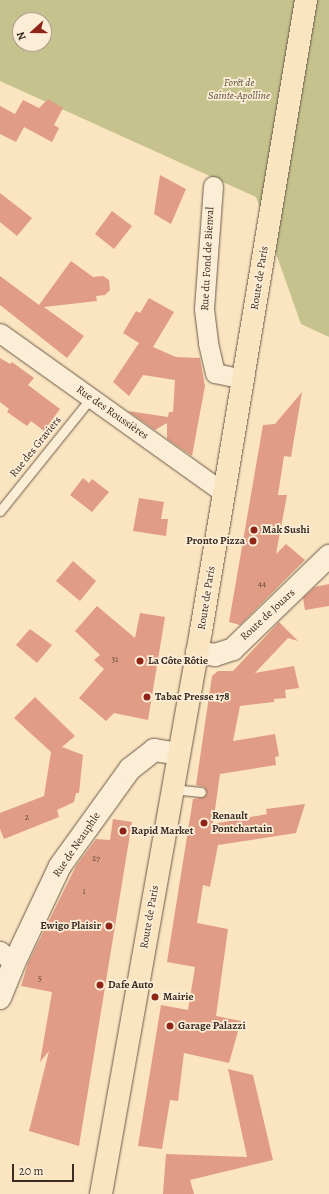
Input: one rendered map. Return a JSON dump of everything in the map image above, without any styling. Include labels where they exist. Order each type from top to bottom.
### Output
[{"type":"main road","name":"Route de Paris","points":[[101,1194],[172,789],[198,652],[306,0]]},
{"type":"street","name":"Rue du Fond de Bienval","points":[[213,186],[204,309],[208,343],[215,373],[243,379]]},
{"type":"street","name":"Rue des Roussières","points":[[0,333],[224,493]]},
{"type":"street","name":"Route de Jouars","points":[[198,652],[214,655],[232,649],[329,556]]},
{"type":"street","name":"Rue de Neauphle","points":[[0,998],[7,957],[60,866],[130,769],[154,750],[179,754]]},
{"type":"lane","name":"Rue des Graviers","points":[[0,511],[91,398]]},
{"type":"lane","points":[[172,789],[201,792]]},
{"type":"green space","name":"Forêt de Sainte-Apolline","points":[[0,0],[329,0],[329,337],[301,324],[256,197],[0,81]]},
{"type":"building","points":[[48,99],[63,108],[54,125],[59,128],[52,142],[24,127],[16,142],[0,134],[0,106],[15,114],[23,100],[39,108]]},
{"type":"building","points":[[160,175],[186,189],[171,224],[154,214]]},
{"type":"building","points":[[0,193],[32,218],[17,236],[0,222]]},
{"type":"building","points":[[112,211],[132,226],[114,249],[95,234]]},
{"type":"building","points":[[71,261],[93,277],[103,276],[109,280],[110,290],[105,295],[96,296],[97,301],[44,307],[84,336],[67,358],[0,305],[0,276],[39,305]]},
{"type":"building","points":[[149,298],[174,312],[153,347],[176,357],[200,358],[205,386],[192,456],[167,439],[167,423],[155,430],[128,411],[168,417],[169,412],[173,412],[175,380],[143,375],[129,396],[113,382],[139,343],[123,333],[136,311],[140,313]]},
{"type":"building","points":[[0,358],[10,364],[12,362],[34,378],[28,385],[60,409],[44,431],[31,421],[27,426],[7,412],[9,409],[0,402]]},
{"type":"building","points":[[302,392],[291,457],[284,456],[278,495],[287,495],[276,554],[286,544],[305,560],[240,625],[229,622],[263,425],[275,424]]},
{"type":"building","points":[[83,478],[89,483],[92,479],[109,492],[92,512],[70,495]]},
{"type":"building","points":[[139,498],[164,502],[161,519],[168,519],[166,536],[133,531]]},
{"type":"building","points":[[73,561],[96,581],[80,601],[56,581]]},
{"type":"building","points":[[329,584],[329,606],[305,610],[303,598],[315,587]]},
{"type":"building","points":[[97,606],[135,638],[140,613],[165,617],[148,720],[114,713],[106,721],[79,698],[104,669],[94,660],[100,655],[75,631]]},
{"type":"building","points":[[279,622],[298,641],[288,638],[255,673],[294,666],[299,688],[285,690],[286,698],[274,699],[274,702],[240,706],[233,741],[275,734],[279,756],[275,757],[276,765],[220,774],[213,824],[267,814],[266,809],[305,804],[296,833],[218,845],[210,887],[203,885],[197,923],[228,929],[216,1016],[241,1021],[229,1063],[184,1053],[178,1101],[170,1100],[162,1149],[138,1146],[161,1005],[188,1010],[195,967],[167,962],[193,799],[204,797],[207,793],[204,787],[196,785],[212,676],[218,671],[233,671]]},
{"type":"building","points":[[30,629],[52,645],[37,663],[16,645]]},
{"type":"building","points":[[35,697],[75,736],[62,747],[83,755],[79,793],[76,793],[74,802],[57,810],[59,817],[4,839],[0,829],[0,813],[44,796],[51,752],[14,718]]},
{"type":"building","points":[[113,819],[132,822],[79,1146],[29,1131],[49,1051],[40,1062],[52,992],[21,986],[28,963],[76,866],[96,839],[110,840]]},
{"type":"building","points":[[228,1069],[253,1075],[273,1160],[190,1180],[194,1194],[163,1194],[166,1154],[247,1157]]},
{"type":"place","name":"Mak Sushi","points":[[254,530]]},
{"type":"place","name":"Pronto Pizza","points":[[253,541]]},
{"type":"place","name":"La Côte Rôtie","points":[[140,661]]},
{"type":"place","name":"Tabac Presse 178","points":[[147,697]]},
{"type":"place","name":"Renault Pontchartain","points":[[204,823]]},
{"type":"place","name":"Rapid Market","points":[[123,831]]},
{"type":"place","name":"Ewigo Plaisir","points":[[109,926]]},
{"type":"place","name":"Dafe Auto","points":[[100,985]]},
{"type":"place","name":"Mairie","points":[[155,997]]},
{"type":"place","name":"Garage Palazzi","points":[[170,1026]]}]
